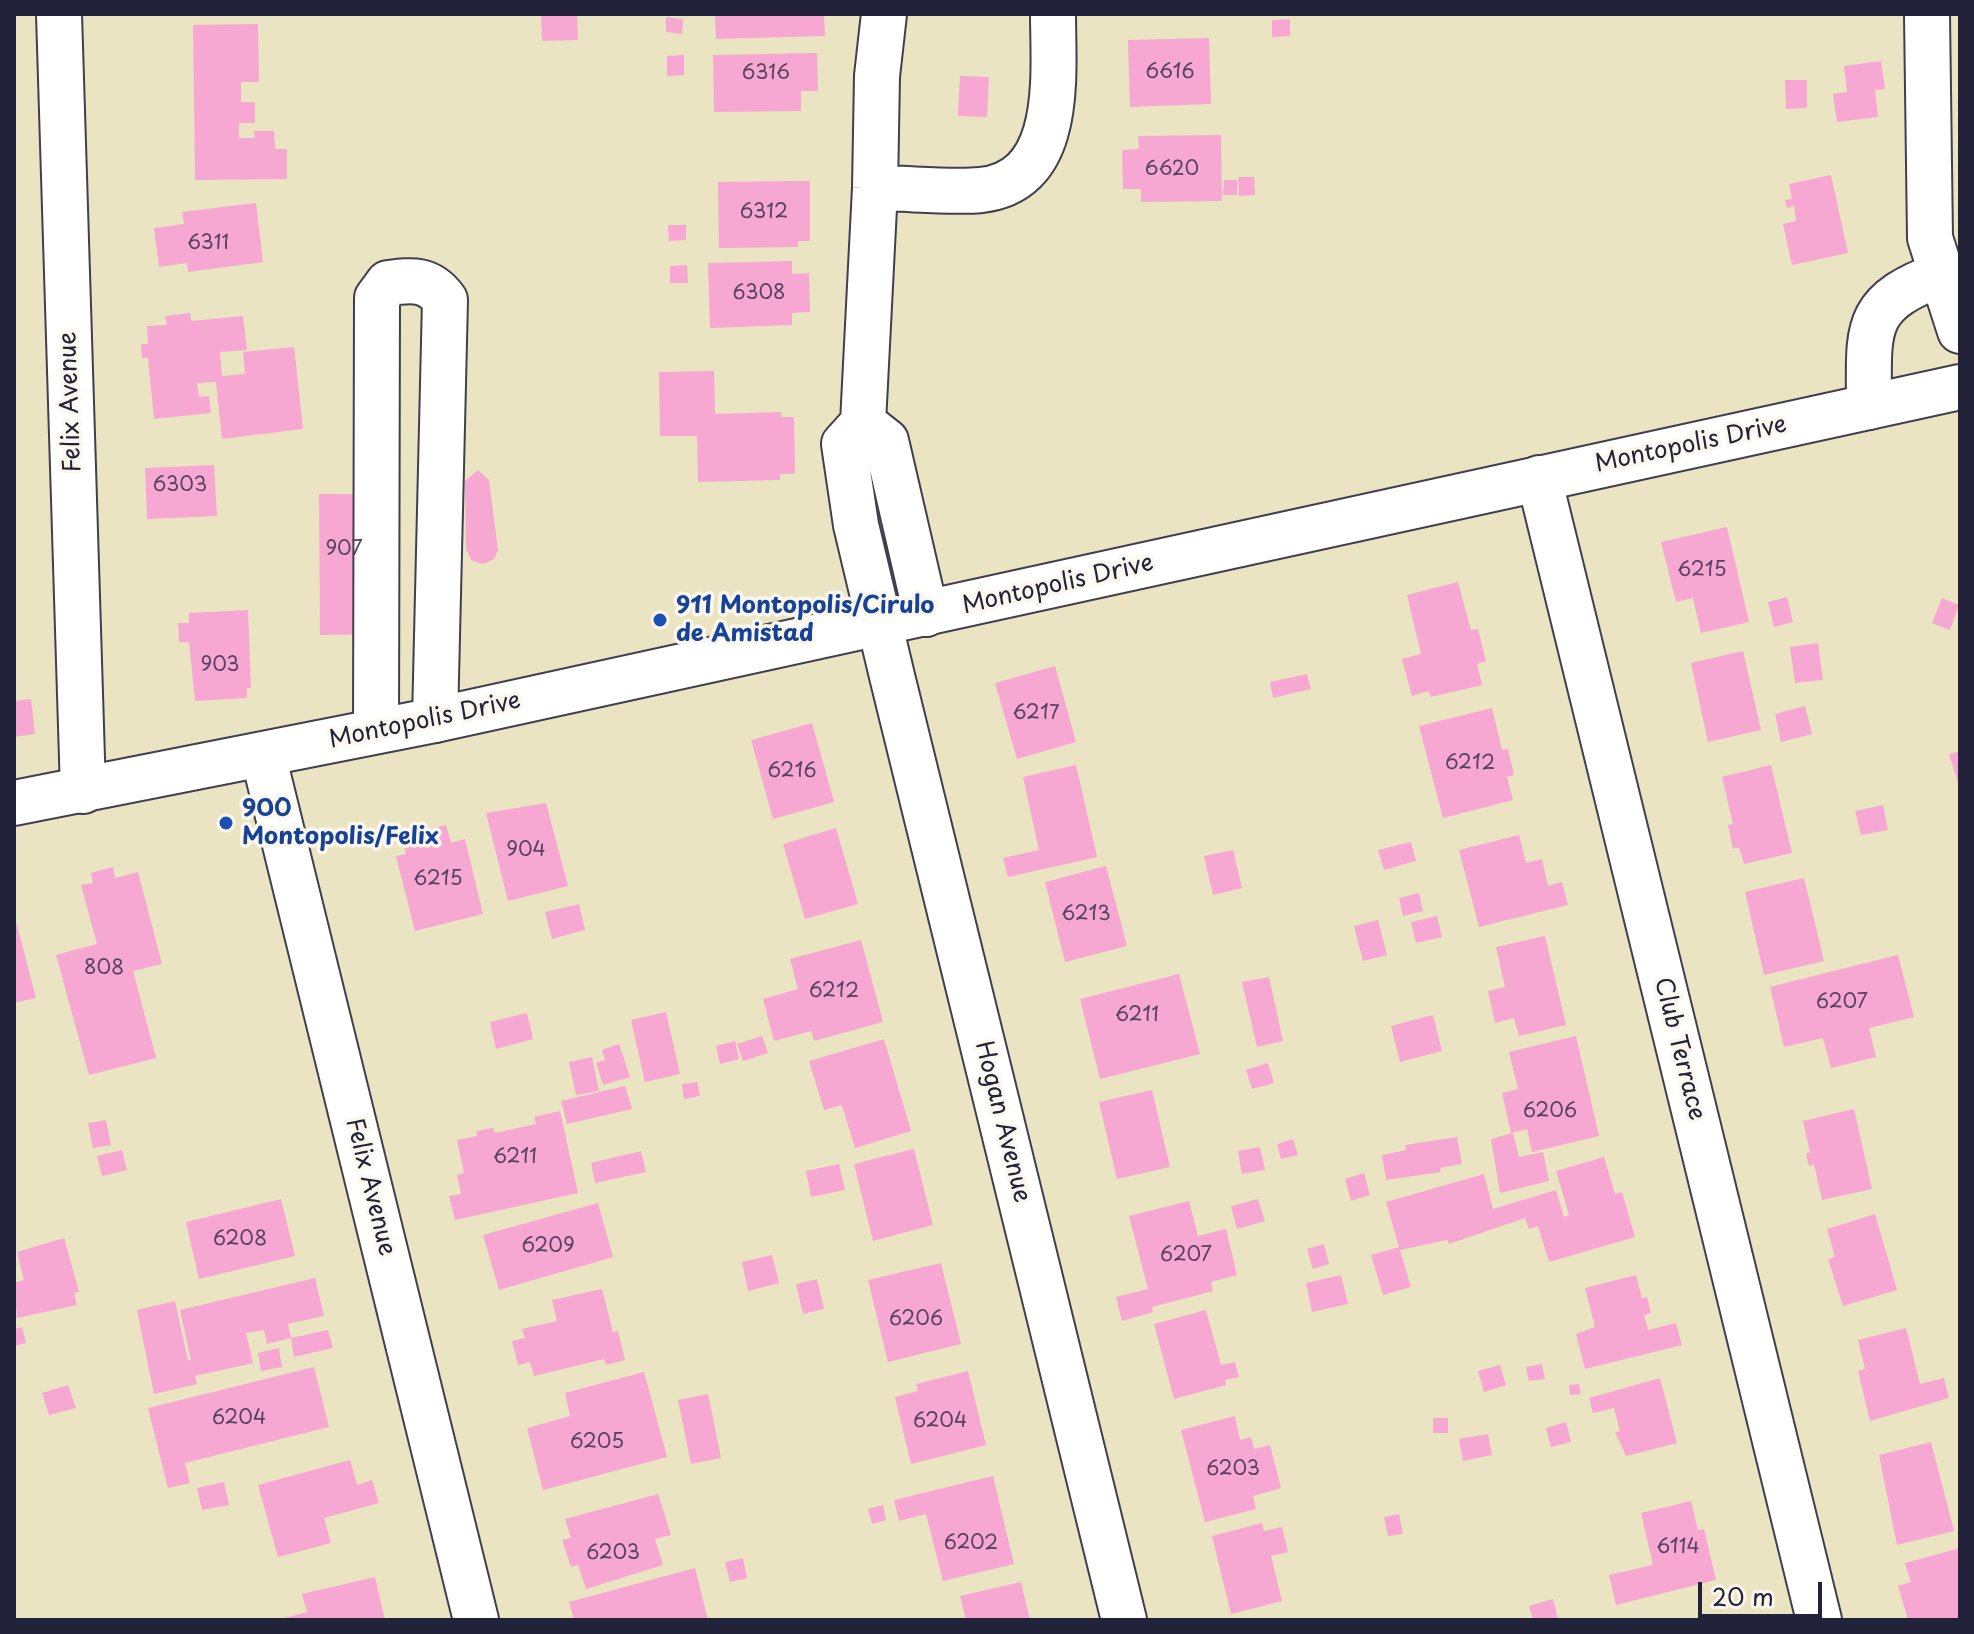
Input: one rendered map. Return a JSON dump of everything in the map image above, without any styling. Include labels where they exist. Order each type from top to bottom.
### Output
[{"type":"street","name":"Felix Avenue","points":[[59,14],[83,791]]},
{"type":"street","points":[[884,14],[877,76],[875,188],[863,423],[886,441],[926,614]]},
{"type":"street","points":[[875,188],[981,190],[1008,182],[1026,169],[1037,155],[1048,126],[1053,14]]},
{"type":"street","points":[[1927,14],[1930,238],[1960,331]]},
{"type":"street","points":[[1869,407],[1869,347],[1878,312],[1903,288],[1942,274]]},
{"type":"street","points":[[376,731],[377,298],[388,283],[418,280],[435,286],[445,300],[435,720]]},
{"type":"street","name":"Montopolis Drive","points":[[14,803],[435,720],[1960,387]]},
{"type":"street","name":"Hogan Avenue","points":[[863,423],[844,444],[856,525],[1124,1620]]},
{"type":"street","name":"Club Terrace","points":[[1539,478],[1819,1620]]},
{"type":"street","name":"Felix Avenue","points":[[263,755],[476,1620]]},
{"type":"building","points":[[541,14],[577,14],[578,40],[542,41]]},
{"type":"building","points":[[715,14],[824,14],[825,36],[716,39]]},
{"type":"building","points":[[666,17],[683,19],[682,34],[666,32]]},
{"type":"building","points":[[1290,19],[1290,36],[1272,37],[1272,20]]},
{"type":"building","points":[[258,24],[259,82],[241,82],[241,102],[255,102],[255,123],[239,123],[239,138],[255,138],[254,131],[274,131],[275,149],[287,149],[287,179],[195,180],[193,25]]},
{"type":"building","points":[[1209,38],[1211,104],[1130,107],[1128,40]]},
{"type":"building","points":[[817,53],[818,91],[801,91],[801,111],[714,112],[713,55]]},
{"type":"building","points":[[684,55],[684,75],[667,76],[667,56]]},
{"type":"building","points":[[1881,61],[1885,89],[1875,90],[1878,117],[1837,122],[1833,94],[1847,92],[1844,66]]},
{"type":"building","points":[[960,76],[989,77],[987,117],[958,116]]},
{"type":"building","points":[[1785,80],[1807,80],[1807,108],[1786,109]]},
{"type":"building","points":[[1221,135],[1222,201],[1141,202],[1141,189],[1123,189],[1122,150],[1139,149],[1138,136]]},
{"type":"building","points":[[1831,175],[1848,253],[1792,265],[1783,224],[1796,221],[1794,206],[1787,208],[1785,200],[1792,199],[1789,184]]},
{"type":"building","points":[[1238,177],[1254,177],[1255,195],[1239,196]]},
{"type":"building","points":[[1224,180],[1237,180],[1237,195],[1223,195]]},
{"type":"building","points":[[810,181],[810,241],[798,241],[798,247],[719,248],[718,182]]},
{"type":"building","points":[[256,203],[263,262],[188,272],[187,263],[159,267],[154,228],[184,224],[182,212]]},
{"type":"building","points":[[668,225],[686,225],[686,240],[669,241]]},
{"type":"building","points":[[792,261],[792,274],[809,273],[810,312],[792,313],[792,325],[710,328],[708,263]]},
{"type":"building","points":[[687,265],[688,283],[670,283],[670,266]]},
{"type":"building","points":[[190,313],[191,321],[243,316],[247,350],[220,352],[222,376],[245,374],[243,352],[294,347],[303,429],[222,439],[216,382],[197,383],[199,397],[209,396],[211,413],[154,419],[148,358],[142,358],[141,344],[148,344],[147,326],[167,325],[165,316]]},
{"type":"building","points":[[714,371],[715,414],[781,412],[781,417],[794,417],[795,474],[780,474],[780,480],[698,482],[697,436],[660,436],[659,372]]},
{"type":"building","points":[[214,465],[217,516],[147,519],[145,468]]},
{"type":"building","points":[[478,470],[489,480],[498,550],[494,559],[483,564],[471,560],[466,549],[465,481]]},
{"type":"building","points":[[319,494],[368,494],[370,634],[320,635]]},
{"type":"building","points":[[1727,527],[1749,622],[1701,633],[1693,598],[1676,602],[1661,542]]},
{"type":"building","points":[[1458,582],[1471,630],[1478,629],[1486,661],[1477,664],[1482,685],[1431,697],[1429,691],[1412,696],[1402,659],[1421,654],[1407,595]]},
{"type":"building","points":[[1787,597],[1793,622],[1774,627],[1768,602]]},
{"type":"building","points":[[1942,598],[1959,605],[1950,630],[1932,623]]},
{"type":"building","points":[[248,610],[251,688],[247,688],[247,698],[195,701],[189,642],[179,642],[178,623],[189,623],[189,613]]},
{"type":"building","points":[[1818,643],[1823,680],[1795,683],[1790,647]]},
{"type":"building","points":[[1743,651],[1761,730],[1708,742],[1691,663]]},
{"type":"building","points":[[1055,666],[1076,742],[1017,759],[995,683]]},
{"type":"building","points":[[1307,674],[1311,689],[1273,698],[1270,682]]},
{"type":"building","points":[[31,699],[35,734],[14,737],[14,701]]},
{"type":"building","points":[[1805,706],[1812,734],[1781,742],[1775,714]]},
{"type":"building","points":[[1492,708],[1502,750],[1508,749],[1514,775],[1507,777],[1513,800],[1443,818],[1419,726]]},
{"type":"building","points":[[812,723],[834,802],[773,819],[751,740]]},
{"type":"building","points":[[1960,751],[1960,785],[1959,786],[1949,754]]},
{"type":"building","points":[[1076,765],[1097,857],[1008,877],[1003,858],[1039,850],[1023,777]]},
{"type":"building","points":[[1771,765],[1792,853],[1744,864],[1739,847],[1733,849],[1728,825],[1733,824],[1722,777]]},
{"type":"building","points":[[546,803],[568,886],[508,901],[486,813]]},
{"type":"building","points":[[1883,805],[1888,830],[1861,835],[1855,811]]},
{"type":"building","points":[[446,825],[451,843],[465,839],[483,914],[415,931],[396,856],[406,854],[401,836]]},
{"type":"building","points":[[836,828],[858,904],[805,919],[783,844]]},
{"type":"building","points":[[1519,835],[1526,863],[1542,859],[1548,886],[1562,882],[1568,905],[1479,927],[1459,850]]},
{"type":"building","points":[[1411,842],[1416,861],[1384,870],[1378,850]]},
{"type":"building","points":[[1233,850],[1242,888],[1213,895],[1204,856]]},
{"type":"building","points":[[1106,866],[1127,946],[1065,962],[1045,882]]},
{"type":"building","points":[[113,867],[115,878],[138,872],[162,964],[133,971],[156,1058],[89,1075],[56,955],[97,944],[81,885],[93,883],[91,873]]},
{"type":"building","points":[[1804,878],[1824,961],[1764,975],[1745,892]]},
{"type":"building","points":[[1419,893],[1423,911],[1403,916],[1399,898]]},
{"type":"building","points":[[579,904],[585,930],[552,939],[545,912]]},
{"type":"building","points":[[14,914],[36,998],[14,1003]]},
{"type":"building","points":[[1437,916],[1442,937],[1416,943],[1411,922]]},
{"type":"building","points":[[1378,920],[1387,955],[1363,961],[1354,926]]},
{"type":"building","points":[[1545,936],[1566,1025],[1519,1036],[1514,1018],[1495,1023],[1488,991],[1505,987],[1496,947]]},
{"type":"building","points":[[861,940],[883,1022],[814,1041],[811,1031],[774,1041],[763,999],[798,989],[790,959]]},
{"type":"building","points":[[1898,955],[1914,1017],[1869,1028],[1876,1057],[1831,1068],[1823,1038],[1784,1047],[1770,987]]},
{"type":"building","points":[[1179,974],[1200,1054],[1100,1079],[1080,999]]},
{"type":"building","points":[[1269,977],[1283,1041],[1257,1047],[1242,982]]},
{"type":"building","points":[[666,1012],[680,1074],[645,1082],[631,1020]]},
{"type":"building","points":[[527,1013],[533,1039],[496,1049],[490,1022]]},
{"type":"building","points":[[1433,1015],[1442,1051],[1400,1062],[1391,1026]]},
{"type":"building","points":[[762,1036],[768,1053],[743,1061],[737,1044]]},
{"type":"building","points":[[1576,1036],[1599,1136],[1532,1152],[1527,1129],[1511,1133],[1502,1093],[1518,1089],[1509,1052]]},
{"type":"building","points":[[884,1039],[911,1131],[855,1148],[842,1105],[824,1110],[809,1061]]},
{"type":"building","points":[[735,1041],[739,1059],[720,1064],[716,1046]]},
{"type":"building","points":[[619,1044],[630,1077],[603,1085],[596,1063],[605,1060],[602,1050]]},
{"type":"building","points":[[592,1057],[599,1091],[576,1095],[569,1062]]},
{"type":"building","points":[[1268,1063],[1274,1083],[1252,1089],[1246,1070]]},
{"type":"building","points":[[697,1082],[700,1096],[684,1099],[682,1084]]},
{"type":"building","points":[[625,1086],[632,1109],[567,1124],[561,1101]]},
{"type":"building","points":[[1152,1090],[1170,1167],[1117,1179],[1099,1102]]},
{"type":"building","points":[[1854,1109],[1872,1189],[1822,1200],[1814,1164],[1809,1166],[1806,1154],[1810,1152],[1803,1121]]},
{"type":"building","points":[[560,1111],[578,1193],[455,1220],[449,1196],[461,1194],[457,1175],[464,1173],[457,1140],[477,1136],[476,1131],[493,1128],[495,1133],[536,1124],[534,1117]]},
{"type":"building","points":[[106,1120],[111,1145],[93,1148],[88,1123]]},
{"type":"building","points":[[1513,1133],[1519,1157],[1543,1152],[1549,1181],[1500,1193],[1491,1139]]},
{"type":"building","points":[[1457,1137],[1462,1164],[1440,1168],[1441,1172],[1386,1180],[1382,1155],[1406,1150],[1405,1145]]},
{"type":"building","points":[[1293,1139],[1298,1155],[1281,1159],[1277,1144]]},
{"type":"building","points":[[1260,1147],[1265,1170],[1242,1174],[1238,1151]]},
{"type":"building","points":[[914,1149],[933,1225],[873,1241],[854,1164]]},
{"type":"building","points":[[122,1150],[127,1170],[102,1176],[97,1156]]},
{"type":"building","points":[[641,1151],[646,1172],[595,1183],[591,1163]]},
{"type":"building","points":[[1604,1157],[1615,1194],[1622,1192],[1635,1237],[1549,1262],[1538,1226],[1529,1229],[1525,1218],[1449,1244],[1447,1240],[1400,1250],[1411,1287],[1383,1295],[1371,1255],[1399,1247],[1386,1202],[1484,1174],[1493,1209],[1556,1190],[1564,1217],[1569,1215],[1556,1171]]},
{"type":"building","points":[[839,1164],[845,1190],[811,1197],[806,1171]]},
{"type":"building","points":[[1364,1173],[1370,1195],[1351,1201],[1345,1179]]},
{"type":"building","points":[[281,1199],[295,1256],[199,1279],[186,1222]]},
{"type":"building","points":[[1258,1199],[1265,1221],[1237,1229],[1231,1206]]},
{"type":"building","points":[[1189,1201],[1198,1236],[1226,1229],[1237,1275],[1211,1282],[1213,1291],[1152,1307],[1153,1312],[1122,1321],[1116,1297],[1148,1289],[1129,1216]]},
{"type":"building","points":[[598,1203],[613,1257],[499,1290],[483,1235]]},
{"type":"building","points":[[1875,1214],[1897,1290],[1843,1306],[1828,1259],[1835,1257],[1827,1229]]},
{"type":"building","points":[[64,1238],[79,1292],[74,1293],[77,1305],[17,1318],[14,1283],[24,1280],[17,1252]]},
{"type":"building","points":[[1324,1244],[1329,1264],[1313,1269],[1307,1249]]},
{"type":"building","points":[[772,1255],[779,1283],[748,1291],[742,1262]]},
{"type":"building","points":[[941,1263],[961,1344],[888,1362],[868,1280]]},
{"type":"building","points":[[1341,1275],[1348,1304],[1312,1312],[1306,1283]]},
{"type":"building","points":[[1636,1275],[1642,1298],[1647,1297],[1651,1313],[1644,1315],[1648,1330],[1676,1323],[1682,1345],[1585,1369],[1576,1334],[1595,1327],[1585,1288]]},
{"type":"building","points":[[315,1278],[324,1316],[288,1324],[291,1338],[267,1344],[264,1330],[246,1333],[253,1363],[195,1376],[197,1384],[154,1394],[137,1310],[175,1301],[188,1361],[191,1360],[180,1310]]},
{"type":"building","points":[[817,1279],[824,1309],[803,1314],[796,1284]]},
{"type":"building","points":[[602,1289],[613,1332],[618,1331],[625,1360],[606,1365],[604,1359],[534,1376],[530,1362],[518,1365],[512,1341],[525,1338],[522,1329],[557,1321],[552,1300]]},
{"type":"building","points":[[1206,1310],[1221,1365],[1235,1362],[1239,1377],[1225,1380],[1226,1385],[1174,1399],[1154,1324]]},
{"type":"building","points":[[22,1327],[26,1343],[14,1346],[14,1329]]},
{"type":"building","points":[[1906,1328],[1920,1384],[1944,1378],[1949,1398],[1870,1421],[1858,1371],[1865,1369],[1858,1340]]},
{"type":"building","points":[[328,1330],[333,1348],[294,1357],[291,1338]]},
{"type":"building","points":[[279,1348],[282,1367],[261,1371],[258,1353]]},
{"type":"building","points":[[1542,1364],[1545,1379],[1529,1381],[1526,1367]]},
{"type":"building","points":[[1500,1365],[1506,1385],[1484,1392],[1478,1371]]},
{"type":"building","points":[[314,1367],[329,1427],[185,1463],[190,1483],[168,1488],[148,1408]]},
{"type":"building","points":[[968,1371],[986,1445],[911,1464],[895,1397],[918,1391],[916,1384]]},
{"type":"building","points":[[644,1372],[667,1457],[543,1490],[527,1428],[570,1416],[565,1393]]},
{"type":"building","points":[[1660,1378],[1677,1443],[1626,1456],[1615,1432],[1620,1431],[1614,1408],[1593,1413],[1589,1398]]},
{"type":"building","points":[[1579,1384],[1581,1394],[1570,1395],[1569,1385]]},
{"type":"building","points":[[68,1385],[76,1408],[49,1415],[42,1393]]},
{"type":"building","points":[[708,1394],[721,1458],[691,1464],[678,1400]]},
{"type":"building","points":[[1235,1416],[1240,1440],[1251,1437],[1254,1449],[1270,1445],[1281,1488],[1253,1496],[1256,1509],[1205,1522],[1181,1430]]},
{"type":"building","points":[[1433,1418],[1448,1418],[1448,1433],[1433,1433]]},
{"type":"building","points":[[1566,1422],[1571,1442],[1551,1447],[1546,1428]]},
{"type":"building","points":[[1488,1434],[1492,1455],[1463,1461],[1459,1439]]},
{"type":"building","points":[[1931,1442],[1954,1531],[1897,1545],[1879,1455]]},
{"type":"building","points":[[350,1460],[357,1485],[372,1480],[379,1503],[324,1518],[331,1543],[278,1557],[258,1485]]},
{"type":"building","points":[[993,1476],[1014,1564],[943,1581],[926,1514],[899,1521],[894,1500]]},
{"type":"building","points":[[224,1482],[229,1505],[202,1510],[197,1488]]},
{"type":"building","points":[[658,1494],[671,1535],[655,1539],[663,1565],[586,1589],[578,1565],[571,1567],[562,1540],[571,1538],[565,1519]]},
{"type":"building","points":[[1691,1501],[1698,1530],[1704,1529],[1716,1580],[1616,1605],[1609,1575],[1653,1565],[1641,1513]]},
{"type":"building","points":[[883,1505],[886,1520],[872,1524],[868,1509]]},
{"type":"building","points":[[1399,1514],[1403,1534],[1388,1536],[1384,1517]]},
{"type":"building","points":[[1262,1523],[1264,1531],[1282,1527],[1288,1552],[1271,1556],[1282,1601],[1231,1614],[1212,1536]]},
{"type":"building","points":[[1960,1548],[1960,1620],[1908,1620],[1898,1586],[1911,1582],[1905,1563]]},
{"type":"building","points":[[743,1558],[747,1578],[730,1582],[725,1562]]},
{"type":"building","points":[[695,1568],[708,1620],[574,1620],[569,1602]]},
{"type":"building","points":[[375,1577],[385,1620],[277,1620],[307,1612],[302,1594]]},
{"type":"building","points":[[1021,1582],[1030,1620],[966,1620],[960,1596]]},
{"type":"building","points":[[1553,1599],[1558,1619],[1533,1620],[1529,1606]]},
{"type":"place","name":"911 Montopolis/Cirulo de Amistad","points":[[660,620]]},
{"type":"place","name":"900 Montopolis/Felix","points":[[226,823]]}]
